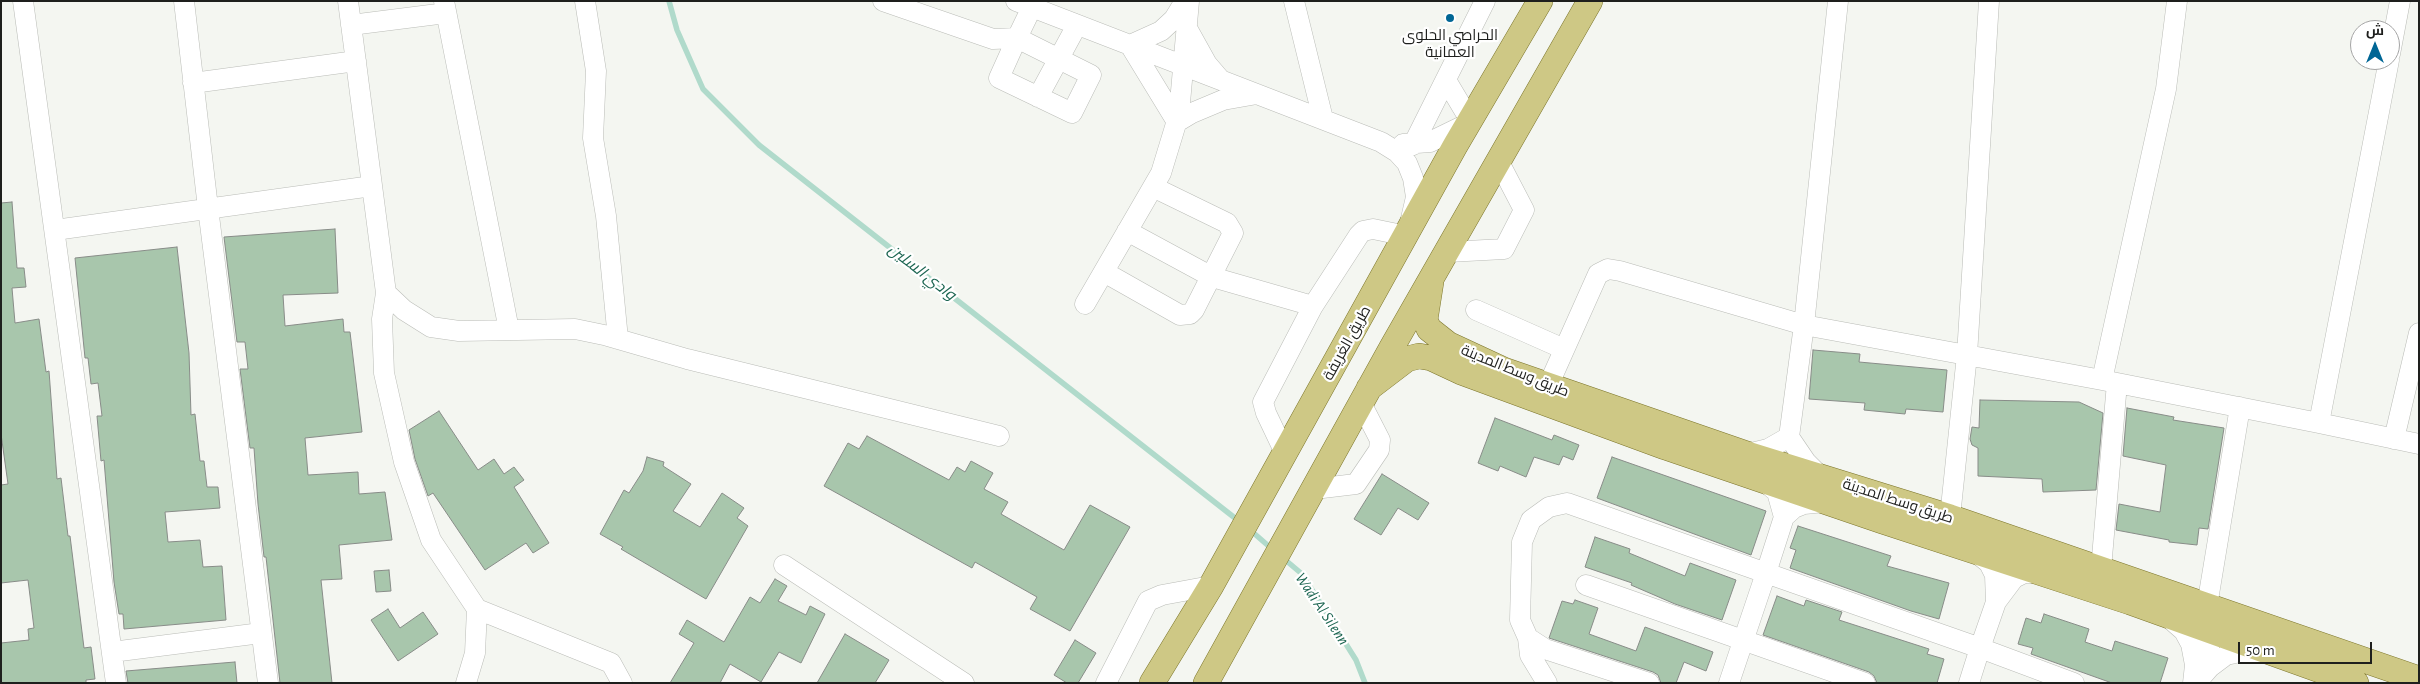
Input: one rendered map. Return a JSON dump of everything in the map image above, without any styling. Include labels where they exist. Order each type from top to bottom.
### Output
[{"type":"main road","name":"طريق الغريفة","points":[[1152,683],[1210,586],[1407,236],[1455,146],[1471,122],[1540,1]]},
{"type":"main road","points":[[1206,683],[1365,396],[1432,282],[1590,1]]},
{"type":"main road","name":"طريق وسط المدينة","points":[[1432,282],[1425,320],[1429,329],[1448,344],[1504,370],[1747,454],[1950,517],[2101,569],[2214,616],[2419,679]]},
{"type":"main road","name":"طريق وسط المدينة","points":[[1365,396],[1407,359],[1419,356],[1432,358],[1461,372],[1553,407],[1765,482],[1974,552],[2164,614],[2214,616],[2272,652],[2356,683]]},
{"type":"street","points":[[23,1],[116,683]]},
{"type":"street","points":[[184,1],[268,683]]},
{"type":"street","points":[[348,1],[386,294],[382,319],[381,347],[384,373],[404,462],[431,540],[477,609],[611,663],[622,683]]},
{"type":"street","points":[[585,1],[596,71],[593,138],[606,216],[618,339]]},
{"type":"street","points":[[883,1],[993,39],[1017,38],[1091,75],[1072,114],[999,78],[1017,38],[1024,4],[1381,142],[1397,152],[1407,163],[1413,178],[1416,197],[1407,236],[1372,229],[1363,231],[1313,306],[1264,402],[1266,413],[1285,453]]},
{"type":"street","points":[[1130,45],[1161,31],[1174,19],[1185,1]]},
{"type":"street","points":[[1085,304],[1161,173],[1177,122],[1189,1]]},
{"type":"street","points":[[1294,1],[1323,119]]},
{"type":"street","points":[[1413,145],[1485,1]]},
{"type":"street","points":[[1819,475],[1802,457],[1789,437],[1804,325],[1838,1]]},
{"type":"street","points":[[1950,517],[1967,355],[1989,1]]},
{"type":"street","points":[[2101,569],[2109,381],[2166,88],[2177,1]]},
{"type":"street","points":[[2396,20],[2400,1]]},
{"type":"street","points":[[351,25],[445,7],[509,330]]},
{"type":"street","points":[[1038,97],[1077,25]]},
{"type":"street","points":[[1186,28],[1207,64],[1221,80]]},
{"type":"street","points":[[1130,45],[1177,122]]},
{"type":"street","points":[[194,83],[356,61]]},
{"type":"street","points":[[2319,423],[2387,70]]},
{"type":"street","points":[[1381,142],[1413,145],[1430,142],[1471,122],[1446,80]]},
{"type":"street","points":[[1177,122],[1192,113],[1223,100],[1257,94]]},
{"type":"street","points":[[1448,252],[1504,249],[1524,210],[1499,162]]},
{"type":"street","points":[[55,230],[372,186]]},
{"type":"street","points":[[1104,272],[1185,316],[1194,310],[1232,238],[1233,232],[1231,227],[1153,187]]},
{"type":"street","points":[[1127,231],[1212,276],[1313,306]]},
{"type":"street","points":[[1548,386],[1598,274],[1608,269],[1804,325],[2109,381],[2419,444]]},
{"type":"street","points":[[386,294],[404,310],[431,327],[459,331],[575,329],[687,359],[999,436]]},
{"type":"street","points":[[1476,310],[1564,349]]},
{"type":"street","points":[[2394,439],[2419,333]]},
{"type":"street","points":[[1314,489],[1356,484],[1379,450],[1380,440],[1365,396]]},
{"type":"street","points":[[2194,683],[2214,616],[2240,407]]},
{"type":"street","points":[[1747,454],[1768,449],[1789,437]]},
{"type":"street","points":[[1765,482],[1777,492],[1784,517]]},
{"type":"street","points":[[1729,683],[1784,517],[1794,508],[1804,504],[1825,502]]},
{"type":"street","points":[[1547,683],[1530,655],[1528,638],[1520,620],[1522,542],[1531,520],[1549,507],[1567,503],[1583,507],[2074,683]]},
{"type":"street","points":[[1974,552],[1989,563],[1995,575],[1996,602]]},
{"type":"street","points":[[784,565],[964,683]]},
{"type":"street","points":[[1969,683],[1996,602],[2014,578],[2024,573],[2040,573]]},
{"type":"street","points":[[1586,585],[1865,683]]},
{"type":"street","points":[[1106,683],[1148,601],[1162,595],[1210,586]]},
{"type":"street","points":[[466,683],[475,653],[477,609]]},
{"type":"street","points":[[2164,614],[2184,631],[2191,644],[2195,665],[2194,683]]},
{"type":"street","points":[[112,652],[261,633]]},
{"type":"street","points":[[1528,638],[1545,649],[1649,683]]},
{"type":"street","points":[[2194,683],[2226,655],[2240,652],[2272,652]]},
{"type":"building","points":[[12,202],[17,268],[24,268],[26,287],[12,288],[15,323],[39,319],[46,372],[49,371],[57,479],[61,478],[84,648],[91,647],[95,679],[86,680],[86,683],[1,683],[1,643],[29,640],[28,629],[34,628],[28,580],[1,583],[1,485],[8,484],[1,434],[1,203]]},
{"type":"building","points":[[335,229],[338,293],[283,295],[285,326],[343,319],[344,332],[350,332],[362,432],[305,438],[308,475],[358,472],[359,494],[385,492],[392,540],[339,545],[342,579],[321,580],[332,683],[280,683],[258,504],[254,448],[250,448],[240,369],[248,369],[245,342],[237,342],[224,237]]},
{"type":"building","points":[[177,247],[189,353],[191,415],[195,414],[200,461],[204,461],[207,487],[218,487],[220,508],[165,512],[168,542],[200,540],[203,567],[222,566],[226,620],[124,629],[123,614],[119,614],[114,582],[104,460],[101,461],[97,416],[102,416],[98,383],[91,384],[88,358],[85,358],[75,258]]},
{"type":"building","points":[[1813,350],[1860,354],[1859,362],[1947,370],[1943,412],[1906,409],[1905,414],[1864,410],[1865,403],[1809,399]]},
{"type":"building","points":[[1980,400],[2079,402],[2103,413],[2096,490],[2043,492],[2042,479],[1978,476],[1978,448],[1972,445],[1970,439],[1972,427],[1979,428]]},
{"type":"building","points":[[2127,408],[2174,417],[2173,420],[2224,428],[2208,529],[2199,528],[2197,545],[2169,542],[2169,540],[2116,530],[2119,504],[2160,512],[2166,465],[2123,456]]},
{"type":"building","points":[[439,411],[478,470],[494,459],[504,474],[514,467],[524,480],[514,487],[549,543],[533,553],[526,543],[485,570],[433,493],[428,496],[415,459],[409,430]]},
{"type":"building","points":[[1495,418],[1552,440],[1554,435],[1579,445],[1573,460],[1563,456],[1559,465],[1534,457],[1526,477],[1500,466],[1498,471],[1478,463]]},
{"type":"building","points":[[867,436],[949,480],[957,467],[965,472],[971,461],[993,473],[984,489],[1008,502],[1001,514],[1064,550],[1090,505],[1130,527],[1070,631],[1030,609],[1037,597],[975,562],[972,568],[824,486],[848,443],[859,449]]},
{"type":"building","points":[[647,457],[664,462],[663,466],[691,484],[673,511],[700,527],[722,493],[744,508],[737,518],[748,526],[706,599],[621,549],[623,547],[600,534],[624,490],[629,493],[643,471]]},
{"type":"building","points":[[1612,457],[1766,511],[1751,555],[1597,498]]},
{"type":"building","points":[[1382,474],[1429,503],[1418,520],[1398,508],[1381,535],[1354,519]]},
{"type":"building","points":[[1798,526],[1891,556],[1887,566],[1949,583],[1939,619],[1790,568],[1796,550],[1790,548]]},
{"type":"building","points":[[1595,537],[1630,549],[1629,553],[1685,576],[1690,563],[1736,580],[1722,620],[1675,604],[1631,585],[1632,583],[1585,567]]},
{"type":"building","points":[[389,570],[391,591],[376,592],[374,571]]},
{"type":"building","points":[[775,579],[787,586],[778,601],[806,615],[810,606],[825,614],[801,663],[779,652],[761,682],[730,664],[720,683],[670,683],[694,643],[679,634],[687,620],[724,642],[750,597],[760,603]]},
{"type":"building","points":[[1777,596],[1804,606],[1806,600],[1842,612],[1839,620],[1929,649],[1927,654],[1944,659],[1937,683],[1877,683],[1874,676],[1869,672],[1763,635]]},
{"type":"building","points":[[1575,600],[1598,608],[1589,634],[1636,651],[1645,627],[1713,652],[1706,671],[1684,662],[1676,683],[1661,683],[1658,675],[1653,672],[1549,638],[1562,601],[1573,604]]},
{"type":"building","points":[[388,609],[400,628],[423,612],[438,634],[398,661],[371,620]]},
{"type":"building","points":[[2044,614],[2089,629],[2085,642],[2112,651],[2115,641],[2168,658],[2160,683],[2112,683],[2031,654],[2033,648],[2018,644],[2026,618],[2041,623]]},
{"type":"building","points":[[845,634],[889,660],[875,683],[817,683]]},
{"type":"building","points":[[1075,640],[1096,653],[1078,683],[1067,683],[1054,675]]},
{"type":"building","points":[[235,662],[237,683],[128,683],[126,671]]},
{"type":"waterway","name":"وادي السلين","points":[[669,1],[677,30],[703,89],[759,145],[1240,522]]},
{"type":"waterway","name":"Wadi Al Silenn","points":[[1249,529],[1272,549]]},
{"type":"waterway","name":"Wadi Al Silenn","points":[[1283,558],[1302,574],[1356,660],[1365,683]]},
{"type":"place","name":"الحراصي الحلوى العمانية","points":[[1450,18]]}]
